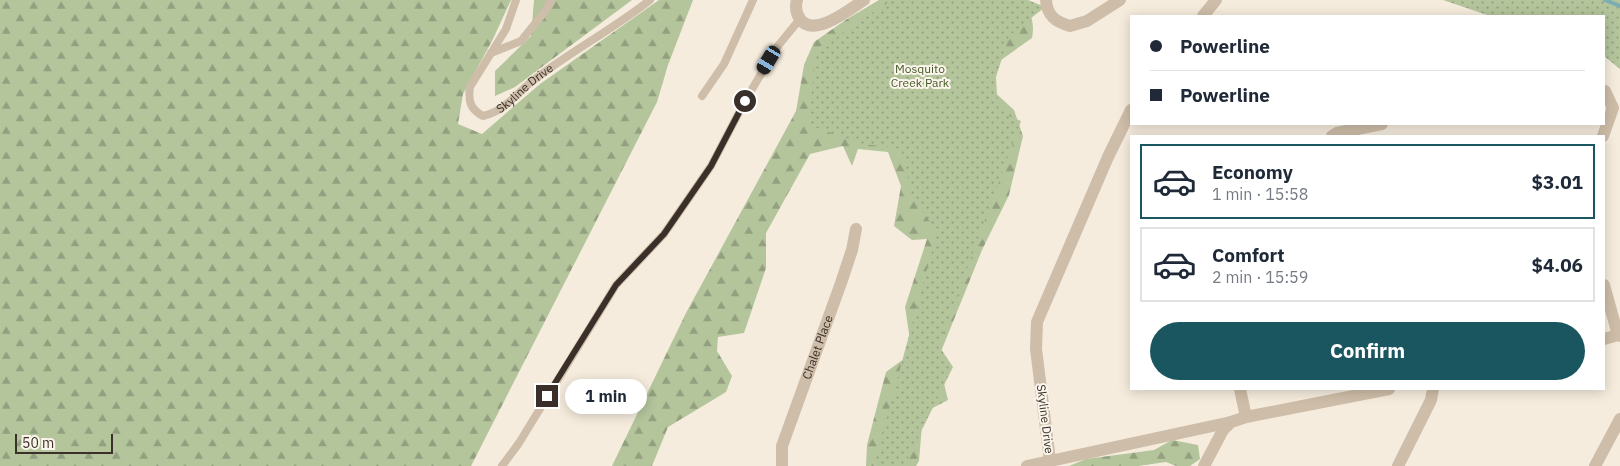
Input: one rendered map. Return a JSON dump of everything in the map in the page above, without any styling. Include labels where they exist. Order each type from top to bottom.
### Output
[{"type":"street","points":[[797,0],[796,7],[800,19],[805,24],[811,26],[827,23],[864,0]]},
{"type":"street","points":[[1046,0],[1047,7],[1053,18],[1070,26],[1087,21],[1120,0]]},
{"type":"street","points":[[1204,15],[1216,0]]},
{"type":"street","points":[[1604,135],[1613,108],[1605,91]]},
{"type":"street","name":"Skyline Drive","points":[[1130,112],[1108,157],[1037,322],[1036,349],[1049,464],[1246,417],[1384,390]]},
{"type":"street","points":[[1334,135],[1377,125]]},
{"type":"street","name":"Chalet Place","points":[[782,466],[782,446],[841,283],[852,250],[856,229]]},
{"type":"street","points":[[1605,288],[1619,336],[1605,339]]},
{"type":"street","points":[[1240,390],[1246,417]]},
{"type":"street","points":[[1398,466],[1432,400],[1433,390]]},
{"type":"street","points":[[1595,466],[1620,419]]},
{"type":"street","points":[[1204,466],[1223,430],[1231,422]]},
{"type":"street","points":[[1027,466],[1049,464]]},
{"type":"lane","name":"Skyline Drive","points":[[516,0],[506,29],[470,87],[470,105],[483,116],[500,110],[509,104],[535,79],[650,0]]},
{"type":"lane","points":[[491,53],[521,41],[546,10],[551,0]]},
{"type":"lane","points":[[702,96],[724,64],[754,0]]},
{"type":"lane","points":[[502,466],[519,443],[616,285],[664,234],[711,166],[777,47],[800,19]]},
{"type":"green space","points":[[0,0],[511,0],[492,41],[463,94],[458,124],[482,134],[540,84],[659,0],[693,0],[668,65],[657,102],[471,466],[0,466]]},
{"type":"green space","points":[[534,0],[632,0],[515,87],[495,96],[495,71],[531,36]]},
{"type":"green space","name":"Mosquito Creek Park","points":[[879,0],[1023,0],[1033,23],[1032,38],[994,65],[990,88],[1014,110],[1023,136],[1009,195],[982,250],[938,359],[948,400],[923,413],[919,461],[916,466],[866,466],[867,445],[886,372],[912,353],[905,307],[927,239],[912,240],[894,226],[901,186],[888,152],[858,149],[852,166],[843,146],[810,154],[766,233],[766,268],[744,333],[718,337],[717,351],[732,376],[726,392],[668,427],[652,466],[612,466],[686,313],[796,111],[804,65],[814,42]]},
{"type":"green space","name":"Mosquito Creek Park","points":[[892,0],[1028,0],[1045,7],[1009,36],[996,77],[997,96],[1009,116],[1021,121],[939,346],[953,367],[904,466],[877,466],[874,465],[937,232],[912,196],[901,149],[864,144],[808,125],[816,54],[850,27]]},
{"type":"green space","points":[[1443,0],[1620,0],[1620,69],[1605,57],[1605,15],[1487,15]]},
{"type":"green space","points":[[1172,440],[1198,445],[1200,459],[1190,466],[1176,466],[1166,462],[1138,466],[1069,466],[1086,459],[1154,450]]},
{"type":"waterway","points":[[1605,0],[1620,6]]},
{"type":"route","points":[[547,396],[616,285],[664,234],[711,166],[745,101]]}]
